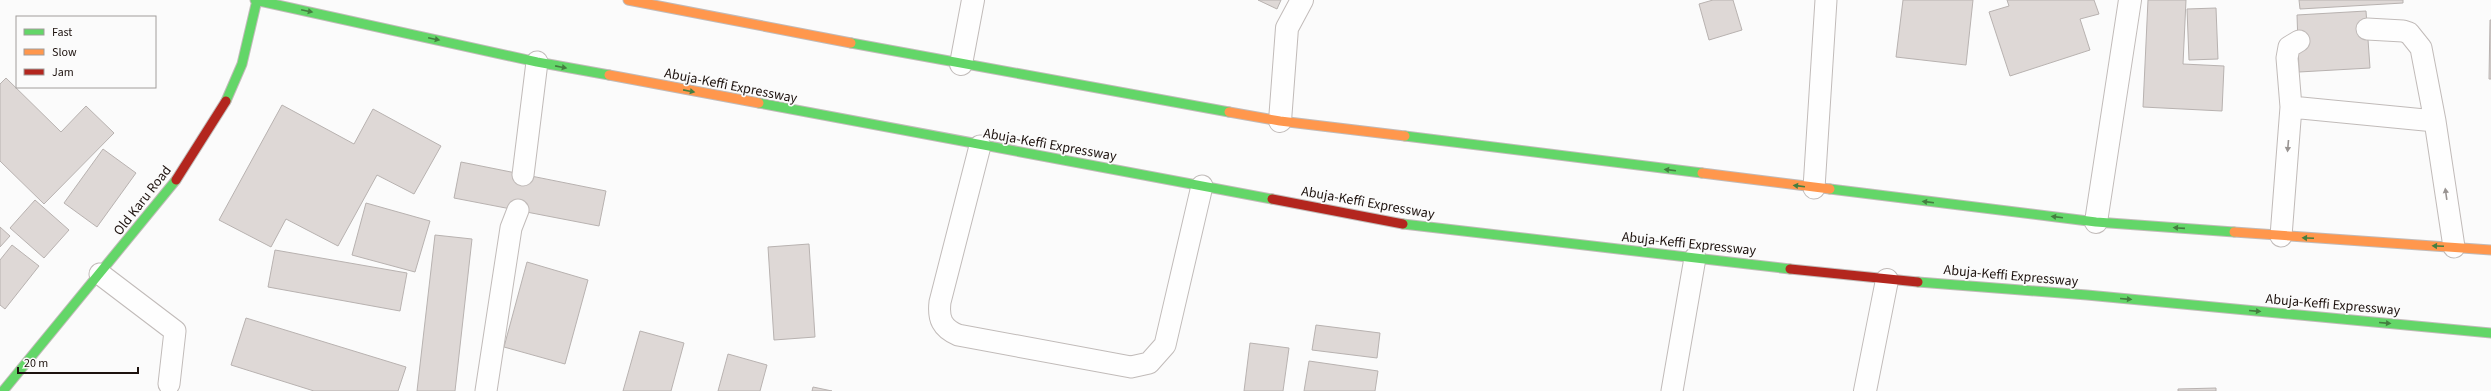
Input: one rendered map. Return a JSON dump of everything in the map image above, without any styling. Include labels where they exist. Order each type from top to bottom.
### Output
[{"type":"main road","name":"Abuja-Keffi Expressway","points":[[256,0],[537,62],[1420,227],[1887,280],[2087,295],[2491,333]]},
{"type":"main road","name":"Old Karu Road","points":[[3,391],[181,174],[223,108],[242,64],[256,0]]},
{"type":"main road","points":[[628,0],[961,64],[1280,121],[2096,222],[2281,236],[2454,246],[2491,250]]},
{"type":"street","points":[[961,64],[973,0]]},
{"type":"street","points":[[1280,121],[1287,28],[1302,0]]},
{"type":"street","points":[[2096,222],[2130,0]]},
{"type":"street","points":[[1865,391],[1887,280]]},
{"type":"lane","points":[[1814,188],[1826,0]]},
{"type":"lane","points":[[2367,29],[2403,31],[2409,33],[2418,42],[2421,48],[2435,121],[2454,246]]},
{"type":"lane","points":[[2281,236],[2291,107],[2287,58],[2289,47],[2298,41]]},
{"type":"lane","points":[[523,175],[537,62]]},
{"type":"lane","points":[[2291,107],[2435,121]]},
{"type":"lane","points":[[980,146],[940,302],[938,314],[942,325],[958,335],[1131,367],[1149,363],[1164,345],[1202,186]]},
{"type":"lane","points":[[486,391],[511,228],[518,210]]},
{"type":"lane","points":[[1672,391],[1695,258]]},
{"type":"lane","points":[[100,274],[175,331],[169,384]]},
{"type":"building","points":[[1258,0],[1281,0],[1277,9]]},
{"type":"building","points":[[1713,0],[1733,0],[1742,30],[1709,40],[1699,4]]},
{"type":"building","points":[[1903,0],[1973,0],[1966,65],[1896,57]]},
{"type":"building","points":[[2007,0],[2094,0],[2099,14],[2080,19],[2090,50],[2010,76],[1989,12],[2009,6]]},
{"type":"building","points":[[2148,0],[2186,0],[2183,64],[2224,66],[2222,111],[2143,107]]},
{"type":"building","points":[[2299,0],[2403,0],[2403,3],[2300,9]]},
{"type":"building","points":[[2216,8],[2218,59],[2189,60],[2187,9]]},
{"type":"building","points":[[2366,11],[2370,68],[2299,72],[2297,15]]},
{"type":"building","points":[[2490,20],[2491,79],[2489,79]]},
{"type":"building","points":[[6,78],[61,132],[86,106],[114,133],[44,204],[0,161],[0,84]]},
{"type":"building","points":[[282,105],[354,144],[373,109],[441,146],[414,194],[377,175],[338,246],[286,219],[271,247],[219,220]]},
{"type":"building","points":[[103,149],[136,173],[97,227],[64,203]]},
{"type":"building","points":[[461,162],[606,191],[599,226],[454,198]]},
{"type":"building","points":[[35,200],[69,230],[44,258],[10,228]]},
{"type":"building","points":[[366,203],[430,221],[415,272],[352,255]]},
{"type":"building","points":[[0,227],[10,236],[0,247]]},
{"type":"building","points":[[435,235],[472,239],[455,391],[417,391]]},
{"type":"building","points":[[809,244],[815,337],[774,340],[768,247]]},
{"type":"building","points":[[12,245],[39,266],[5,309],[0,305],[0,260]]},
{"type":"building","points":[[275,250],[407,273],[400,311],[268,287]]},
{"type":"building","points":[[527,262],[588,280],[565,364],[504,347]]},
{"type":"building","points":[[246,318],[406,367],[398,391],[314,391],[231,365]]},
{"type":"building","points":[[1316,325],[1380,333],[1377,358],[1312,350]]},
{"type":"building","points":[[640,331],[684,343],[671,391],[623,391]]},
{"type":"building","points":[[1250,343],[1289,348],[1283,391],[1244,391]]},
{"type":"building","points":[[728,354],[767,365],[760,391],[718,391]]},
{"type":"building","points":[[1309,361],[1378,371],[1375,391],[1304,391]]},
{"type":"building","points":[[813,387],[832,391],[812,391]]},
{"type":"building","points":[[2216,388],[2216,391],[2178,391],[2178,389]]},
{"type":"traffic: fast","points":[[255,0],[537,62],[609,75]]},
{"type":"traffic: fast","points":[[226,101],[242,64],[257,0]]},
{"type":"traffic: fast","points":[[851,43],[1229,112]]},
{"type":"traffic: fast","points":[[759,103],[1272,199]]},
{"type":"traffic: fast","points":[[1405,136],[1702,173]]},
{"type":"traffic: fast","points":[[3,391],[176,180]]},
{"type":"traffic: fast","points":[[1830,189],[2096,222],[2234,232]]},
{"type":"traffic: fast","points":[[1403,224],[1790,269]]},
{"type":"traffic: fast","points":[[1918,282],[2087,295],[2491,333]]},
{"type":"traffic: slow","points":[[628,0],[851,43]]},
{"type":"traffic: slow","points":[[609,75],[759,103]]},
{"type":"traffic: slow","points":[[1229,112],[1280,121],[1405,136]]},
{"type":"traffic: slow","points":[[1702,173],[1830,189]]},
{"type":"traffic: slow","points":[[2234,232],[2491,250]]},
{"type":"traffic: jam","points":[[176,180],[226,101]]},
{"type":"traffic: jam","points":[[1272,199],[1403,224]]},
{"type":"traffic: jam","points":[[1790,269],[1918,282]]}]
